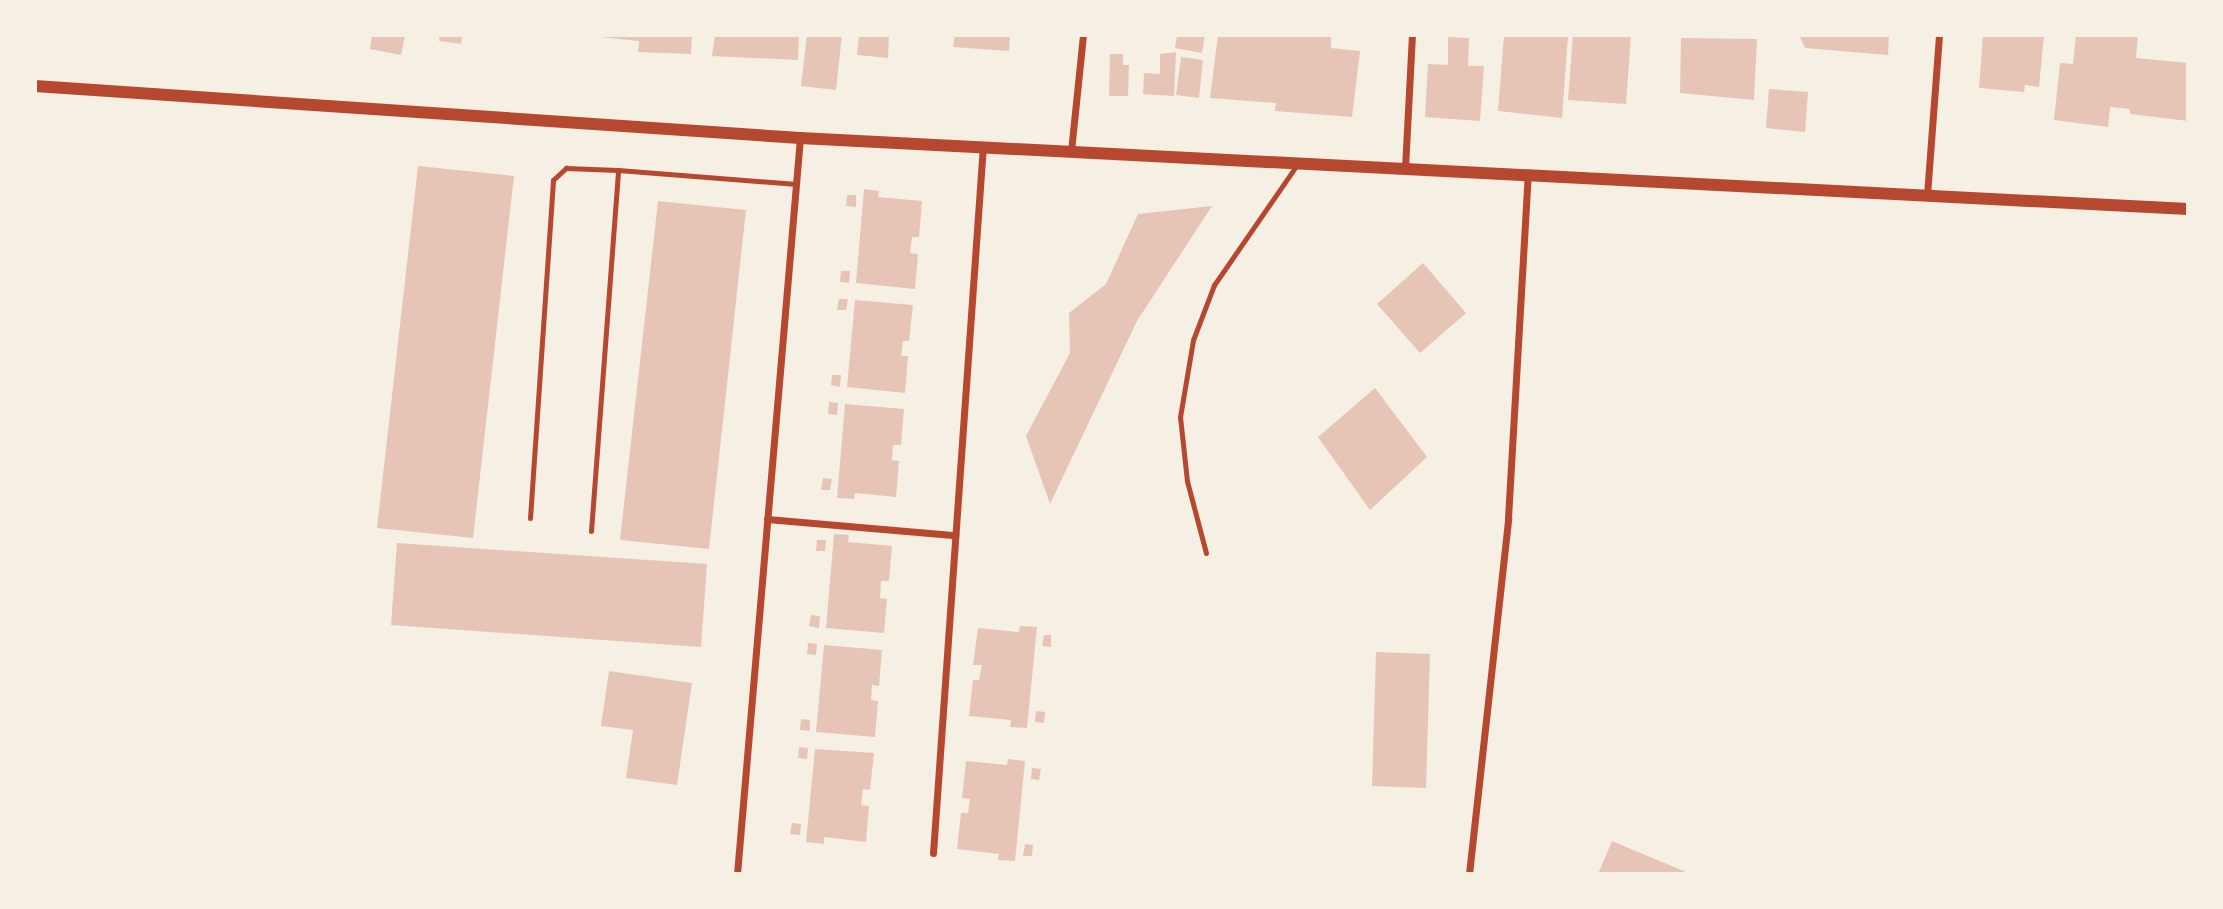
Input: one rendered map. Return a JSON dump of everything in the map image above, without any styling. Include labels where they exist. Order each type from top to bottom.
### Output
[{"type":"street","points":[[1071,151],[1083,35]]},
{"type":"street","points":[[1405,168],[1412,35]]},
{"type":"street","points":[[1927,195],[1939,35]]},
{"type":"street","points":[[35,86],[800,138],[983,145],[2188,209]]},
{"type":"street","points":[[737,874],[800,138]]},
{"type":"street","points":[[933,853],[983,145]]},
{"type":"street","points":[[1469,874],[1507,517],[1528,174]]},
{"type":"street","points":[[767,519],[955,535]]},
{"type":"lane","points":[[1206,553],[1187,481],[1180,417],[1193,340],[1214,285],[1298,162]]},
{"type":"lane","points":[[530,518],[553,180],[566,168],[796,184]]},
{"type":"lane","points":[[591,531],[618,170]]},
{"type":"building","points":[[372,35],[405,36],[401,55],[370,49]]},
{"type":"building","points":[[440,35],[462,35],[461,44],[439,41]]},
{"type":"building","points":[[580,35],[692,35],[691,54],[638,52],[639,41]]},
{"type":"building","points":[[715,35],[799,35],[798,60],[712,56]]},
{"type":"building","points":[[807,35],[842,35],[836,90],[801,86]]},
{"type":"building","points":[[859,35],[889,35],[888,58],[857,55]]},
{"type":"building","points":[[955,35],[1010,35],[1009,51],[953,47]]},
{"type":"building","points":[[1177,35],[1205,35],[1202,53],[1175,48]]},
{"type":"building","points":[[1218,35],[1331,35],[1331,48],[1360,51],[1352,117],[1275,111],[1276,103],[1210,98]]},
{"type":"building","points":[[1504,35],[1568,35],[1562,118],[1498,111]]},
{"type":"building","points":[[1573,35],[1631,35],[1626,104],[1568,100]]},
{"type":"building","points":[[1799,35],[1889,35],[1888,55],[1805,48]]},
{"type":"building","points":[[1983,35],[2044,35],[2039,87],[2025,85],[2024,92],[1979,88]]},
{"type":"building","points":[[2076,35],[2138,35],[2136,58],[2188,63],[2188,121],[2130,114],[2130,109],[2110,107],[2108,127],[2054,120],[2060,63],[2073,64]]},
{"type":"building","points":[[1448,37],[1469,38],[1468,66],[1484,66],[1480,121],[1425,117],[1428,64],[1448,65]]},
{"type":"building","points":[[1681,38],[1757,39],[1754,100],[1680,93]]},
{"type":"building","points":[[1176,52],[1174,96],[1143,94],[1144,73],[1160,74],[1160,54]]},
{"type":"building","points":[[1110,54],[1123,54],[1123,65],[1129,65],[1128,96],[1109,96]]},
{"type":"building","points":[[1181,57],[1203,60],[1199,98],[1176,95]]},
{"type":"building","points":[[1769,89],[1808,92],[1805,132],[1766,128]]},
{"type":"building","points":[[418,166],[514,176],[473,538],[377,528]]},
{"type":"building","points":[[864,189],[879,191],[878,197],[922,201],[919,237],[912,237],[910,253],[918,254],[915,289],[856,283]]},
{"type":"building","points":[[847,195],[856,195],[856,207],[846,206]]},
{"type":"building","points":[[658,201],[746,210],[709,549],[620,540]]},
{"type":"building","points":[[1212,206],[1137,321],[1050,504],[1026,436],[1070,353],[1069,313],[1106,284],[1138,214]]},
{"type":"building","points":[[1423,263],[1466,313],[1420,353],[1377,304]]},
{"type":"building","points":[[841,271],[850,271],[849,283],[840,282]]},
{"type":"building","points":[[839,299],[848,299],[846,310],[837,310]]},
{"type":"building","points":[[855,300],[913,305],[909,341],[903,341],[901,356],[908,356],[905,393],[847,387]]},
{"type":"building","points":[[832,375],[841,375],[840,387],[831,385]]},
{"type":"building","points":[[1375,388],[1427,457],[1370,510],[1318,437]]},
{"type":"building","points":[[829,402],[838,403],[837,415],[828,414]]},
{"type":"building","points":[[845,404],[904,409],[901,445],[893,445],[892,460],[899,461],[896,497],[855,493],[854,499],[837,498]]},
{"type":"building","points":[[823,478],[832,479],[830,490],[821,490]]},
{"type":"building","points":[[834,534],[849,535],[848,542],[892,546],[889,581],[881,581],[880,598],[887,599],[884,633],[826,628]]},
{"type":"building","points":[[817,540],[826,540],[825,551],[816,551]]},
{"type":"building","points":[[397,543],[707,564],[701,647],[391,625]]},
{"type":"building","points":[[811,615],[820,616],[819,628],[809,626]]},
{"type":"building","points":[[1020,626],[1037,627],[1027,728],[1010,727],[1011,720],[969,716],[973,680],[979,680],[982,665],[973,665],[978,628],[1019,632]]},
{"type":"building","points":[[1044,635],[1051,635],[1051,647],[1042,646]]},
{"type":"building","points":[[808,643],[817,644],[816,655],[807,654]]},
{"type":"building","points":[[824,645],[882,650],[879,686],[872,685],[871,700],[878,701],[875,737],[816,732]]},
{"type":"building","points":[[1376,652],[1430,654],[1426,788],[1372,786]]},
{"type":"building","points":[[609,671],[692,683],[677,785],[626,778],[633,730],[601,726]]},
{"type":"building","points":[[1036,711],[1045,712],[1044,723],[1035,722]]},
{"type":"building","points":[[801,719],[810,720],[810,731],[800,730]]},
{"type":"building","points":[[799,747],[808,748],[807,759],[798,758]]},
{"type":"building","points":[[815,749],[874,753],[870,790],[863,789],[861,805],[869,806],[866,842],[824,837],[824,844],[806,842]]},
{"type":"building","points":[[1008,759],[1025,761],[1015,861],[998,860],[999,854],[957,849],[961,813],[968,813],[970,799],[962,798],[966,761],[1007,765]]},
{"type":"building","points":[[1032,768],[1041,769],[1039,780],[1031,779]]},
{"type":"building","points":[[792,823],[801,824],[800,835],[790,834]]},
{"type":"building","points":[[1612,841],[1650,857],[1691,874],[1598,874]]},
{"type":"building","points":[[1025,844],[1033,845],[1032,856],[1023,856]]}]
